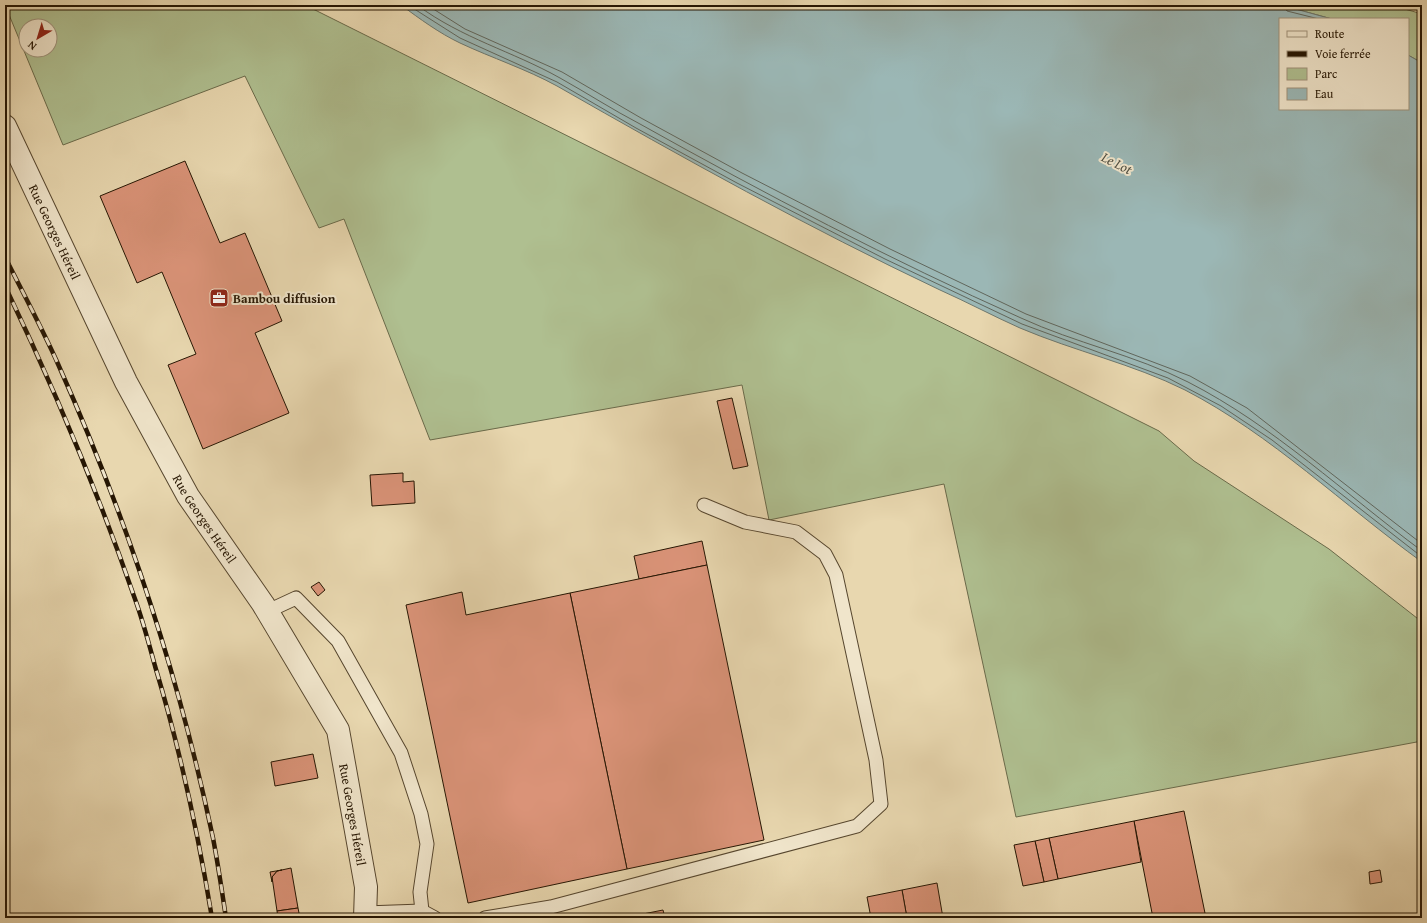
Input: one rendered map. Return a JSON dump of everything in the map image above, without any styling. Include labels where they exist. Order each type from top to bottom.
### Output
[{"type":"street","name":"Rue Georges Héreil","points":[[5,126],[126,382],[180,483],[268,611],[338,730],[366,887],[365,915]]},
{"type":"lane","points":[[485,918],[551,907],[857,826],[881,804],[876,760],[836,575],[825,554],[796,532],[744,522],[704,505]]},
{"type":"lane","points":[[268,611],[296,598],[338,641],[401,753],[421,814],[427,844],[420,892],[422,911]]},
{"type":"lane","points":[[365,915],[422,911],[435,918]]},
{"type":"green space","points":[[5,5],[305,5],[1159,431],[1194,461],[1329,549],[1422,622],[1422,741],[1016,817],[944,484],[769,520],[742,385],[430,440],[344,219],[319,228],[245,76],[63,145],[27,58],[58,58],[58,18],[18,18],[18,36]]},
{"type":"green space","points":[[1281,5],[1391,5],[1422,14],[1422,63],[1409,56],[1409,18],[1328,18]]},
{"type":"water","name":"Le Lot","points":[[401,5],[1281,5],[1328,18],[1279,18],[1279,110],[1409,110],[1409,56],[1422,63],[1422,562],[1277,449],[1217,408],[1185,390],[1124,365],[1061,344],[1020,328],[891,266],[747,192],[557,86],[452,39],[430,26]]},
{"type":"building","points":[[185,161],[220,243],[245,233],[282,321],[255,333],[289,413],[203,449],[168,365],[196,354],[162,272],[137,283],[100,196]]},
{"type":"building","points":[[732,398],[748,466],[733,469],[717,401]]},
{"type":"building","points":[[403,473],[403,482],[414,481],[415,503],[372,506],[370,475]]},
{"type":"building","points":[[702,541],[707,565],[639,579],[634,556]]},
{"type":"building","points":[[707,565],[764,840],[627,869],[570,593]]},
{"type":"building","points":[[319,582],[325,590],[318,596],[311,587]]},
{"type":"building","points":[[462,592],[466,615],[570,593],[627,869],[468,903],[406,605]]},
{"type":"building","points":[[313,754],[318,778],[275,786],[271,762]]},
{"type":"building","points":[[1184,811],[1206,918],[1153,918],[1134,821]]},
{"type":"building","points":[[1134,821],[1141,862],[1058,879],[1049,838]]},
{"type":"building","points":[[1049,838],[1058,879],[1044,882],[1035,841]]},
{"type":"building","points":[[1035,841],[1044,882],[1023,886],[1014,845]]},
{"type":"building","points":[[291,868],[298,908],[277,911],[272,877],[277,871]]},
{"type":"building","points":[[282,870],[277,871],[272,877],[272,882],[270,872]]},
{"type":"building","points":[[1380,870],[1382,882],[1370,884],[1369,872]]},
{"type":"building","points":[[937,883],[943,918],[907,918],[902,890]]},
{"type":"building","points":[[902,890],[907,918],[871,918],[867,897]]},
{"type":"building","points":[[298,908],[300,918],[278,918],[277,911]]},
{"type":"building","points":[[663,910],[665,918],[623,918]]},
{"type":"railway","points":[[5,257],[52,351],[83,421],[128,538],[148,597],[167,657],[199,777],[213,838],[226,918]]},
{"type":"railway","points":[[5,286],[41,363],[91,480],[141,616],[180,760],[201,854],[212,918]]},
{"type":"place","name":"Bambou diffusion","points":[[219,298]]}]
